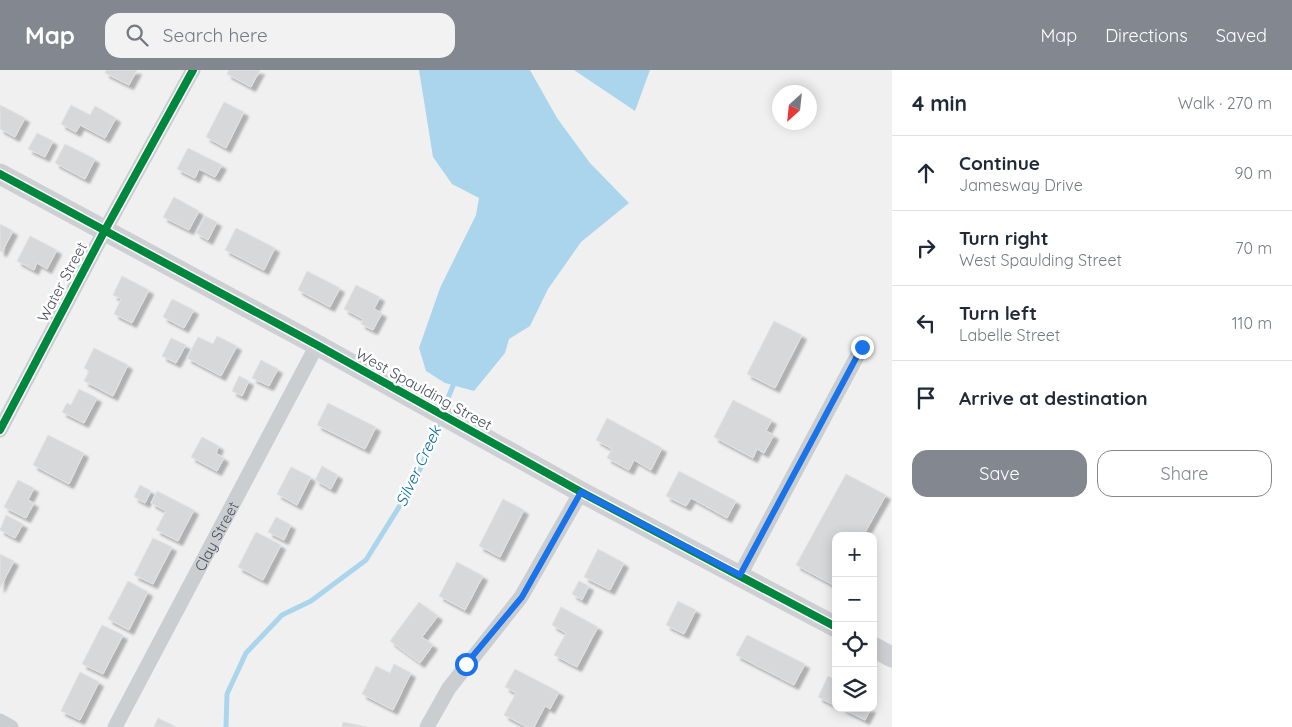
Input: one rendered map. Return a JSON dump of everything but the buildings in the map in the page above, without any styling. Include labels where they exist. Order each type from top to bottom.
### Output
[{"type":"street","name":"Water Street","points":[[0,430],[193,70]]},
{"type":"street","name":"West Spaulding Street","points":[[0,174],[317,345],[581,492],[832,625]]},
{"type":"street","name":"Clay Street","points":[[115,727],[317,345]]},
{"type":"street","points":[[740,575],[862,347]]},
{"type":"street","points":[[427,727],[455,680],[522,597],[581,492]]},
{"type":"street","points":[[877,649],[892,657]]},
{"type":"street","points":[[0,721],[11,727]]},
{"type":"water","points":[[419,70],[530,70],[557,118],[590,163],[629,203],[581,242],[548,289],[530,326],[509,339],[505,353],[474,391],[445,383],[426,371],[419,348],[440,288],[476,215],[479,198],[452,184],[433,157]]},
{"type":"water","points":[[574,70],[650,70],[635,111]]},
{"type":"waterway","name":"Silver Creek","points":[[443,410],[455,381]]},
{"type":"waterway","name":"Silver Creek","points":[[226,727],[227,694],[246,653],[282,615],[311,601],[366,560],[404,499],[421,467],[440,418]]},
{"type":"cycle path","points":[[0,430],[105,230],[193,70]]},
{"type":"cycle path","points":[[0,174],[317,345],[581,492],[832,625]]},
{"type":"route","points":[[466,664],[522,597],[581,492],[740,575],[862,347]]}]
